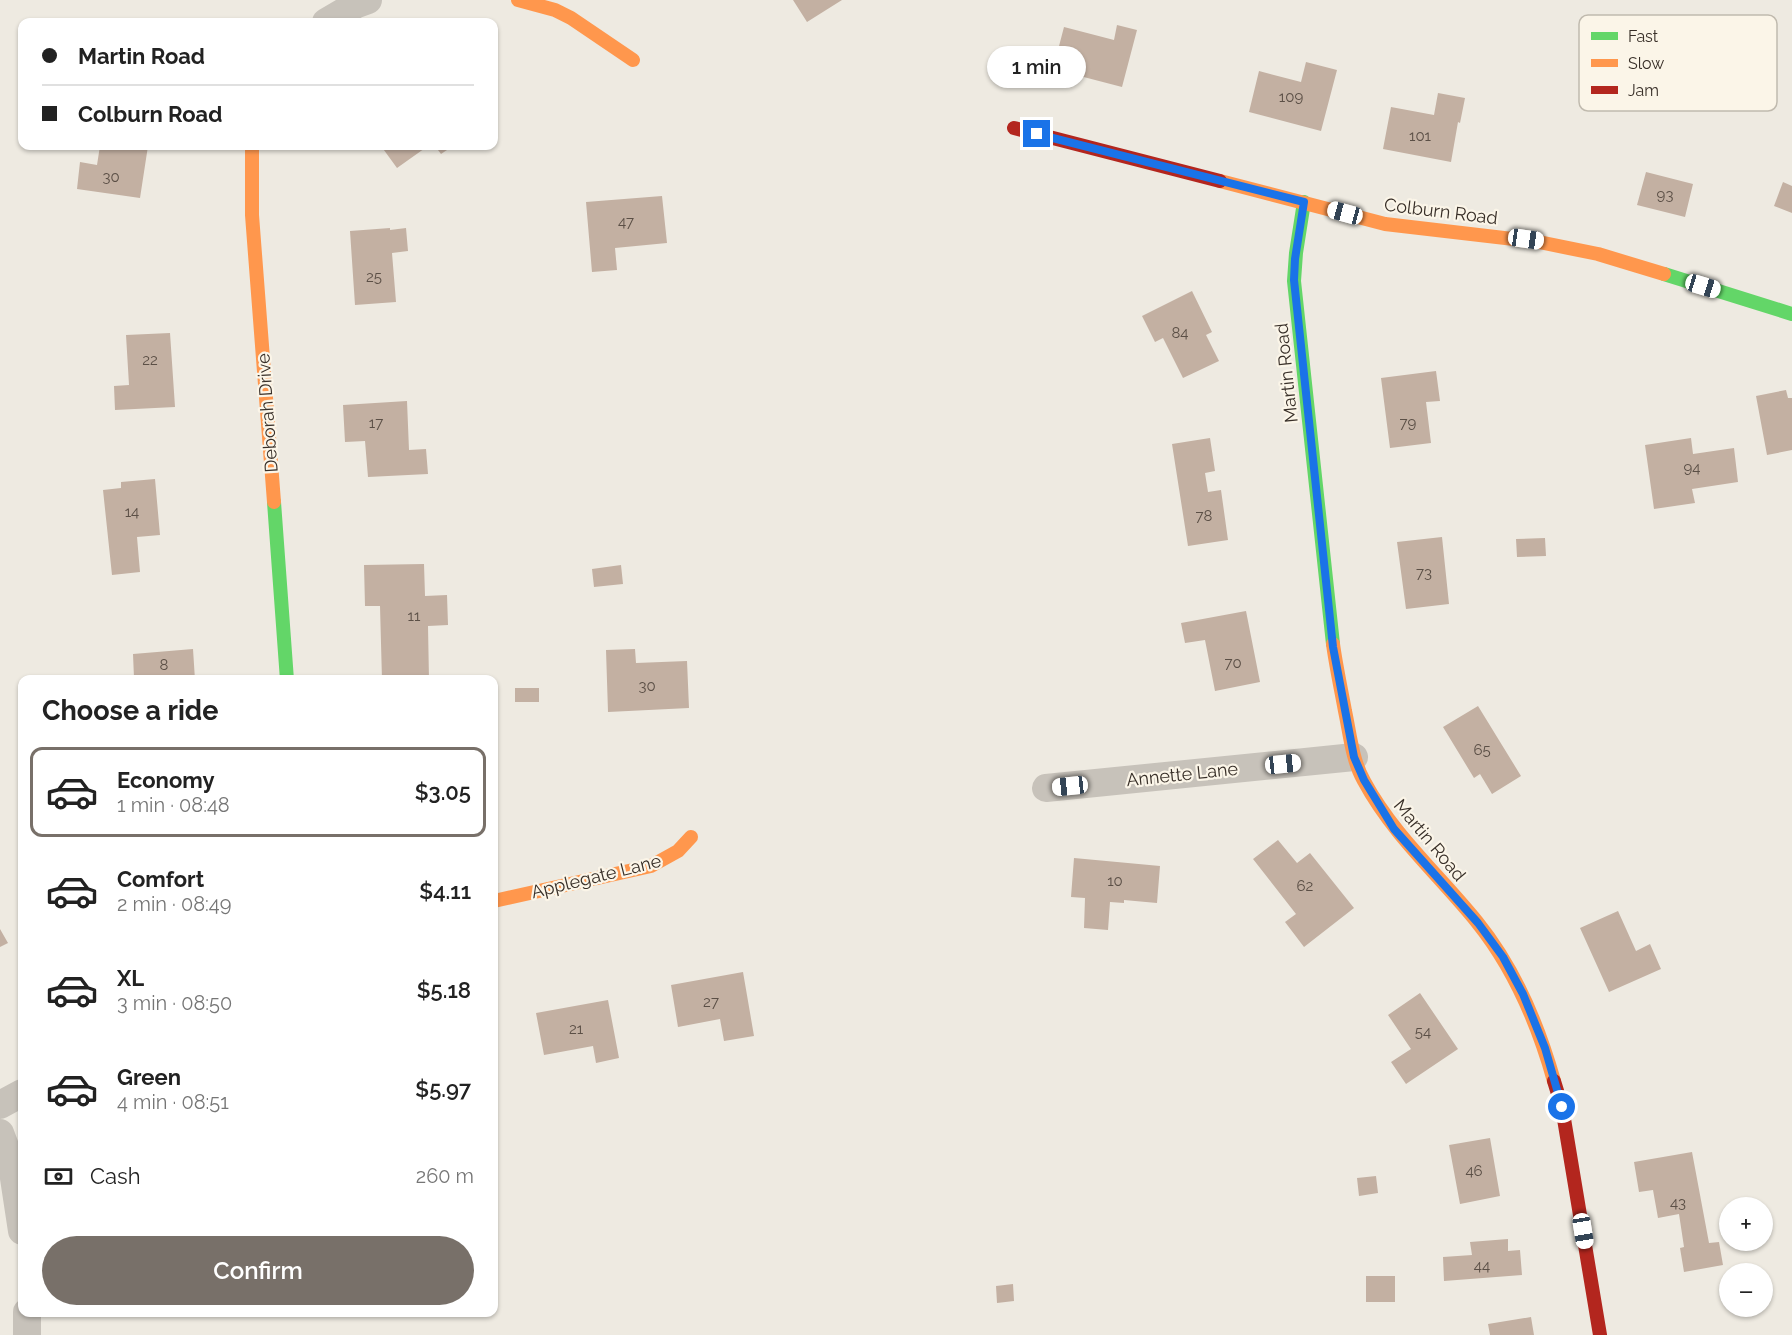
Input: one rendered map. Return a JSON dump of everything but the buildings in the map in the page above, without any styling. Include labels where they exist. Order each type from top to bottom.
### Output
[{"type":"street","points":[[333,18],[368,0]]},
{"type":"street","points":[[518,0],[555,10],[571,18],[633,60]]},
{"type":"street","name":"Colburn Road","points":[[1014,128],[1394,225],[1511,237],[1570,247],[1792,314]]},
{"type":"street","name":"Deborah Drive","points":[[252,150],[253,227],[287,675]]},
{"type":"street","name":"Martin Road","points":[[1304,202],[1294,280],[1333,647],[1354,757],[1364,780],[1394,829],[1478,923],[1503,957],[1523,994],[1545,1048],[1562,1107],[1600,1335]]},
{"type":"street","name":"Annette Lane","points":[[1046,788],[1354,757]]},
{"type":"street","name":"Applegate Lane","points":[[498,900],[651,866],[678,851],[691,837]]},
{"type":"street","points":[[0,1105],[18,1095]]},
{"type":"street","points":[[0,1133],[12,1165],[18,1204]]},
{"type":"street","points":[[27,1317],[27,1335]]},
{"type":"traffic: fast","points":[[1304,202],[1294,281],[1333,644]]},
{"type":"traffic: fast","points":[[1664,274],[1792,314]]},
{"type":"traffic: fast","points":[[274,502],[287,675]]},
{"type":"traffic: slow","points":[[518,0],[555,10],[571,18],[633,60]]},
{"type":"traffic: slow","points":[[252,150],[252,215],[274,502]]},
{"type":"traffic: slow","points":[[1220,181],[1385,224],[1539,242],[1598,254],[1664,274]]},
{"type":"traffic: slow","points":[[1333,644],[1352,747],[1364,781],[1402,837],[1491,940],[1514,978],[1533,1018],[1554,1081]]},
{"type":"traffic: slow","points":[[498,900],[651,866],[678,851],[691,837]]},
{"type":"traffic: jam","points":[[1014,128],[1220,181]]},
{"type":"traffic: jam","points":[[1554,1081],[1562,1107],[1600,1335]]},
{"type":"route","points":[[1037,134],[1304,202],[1294,280],[1333,647],[1354,757],[1375,801],[1394,829],[1478,923],[1503,957],[1523,994],[1545,1048],[1562,1107]]}]
